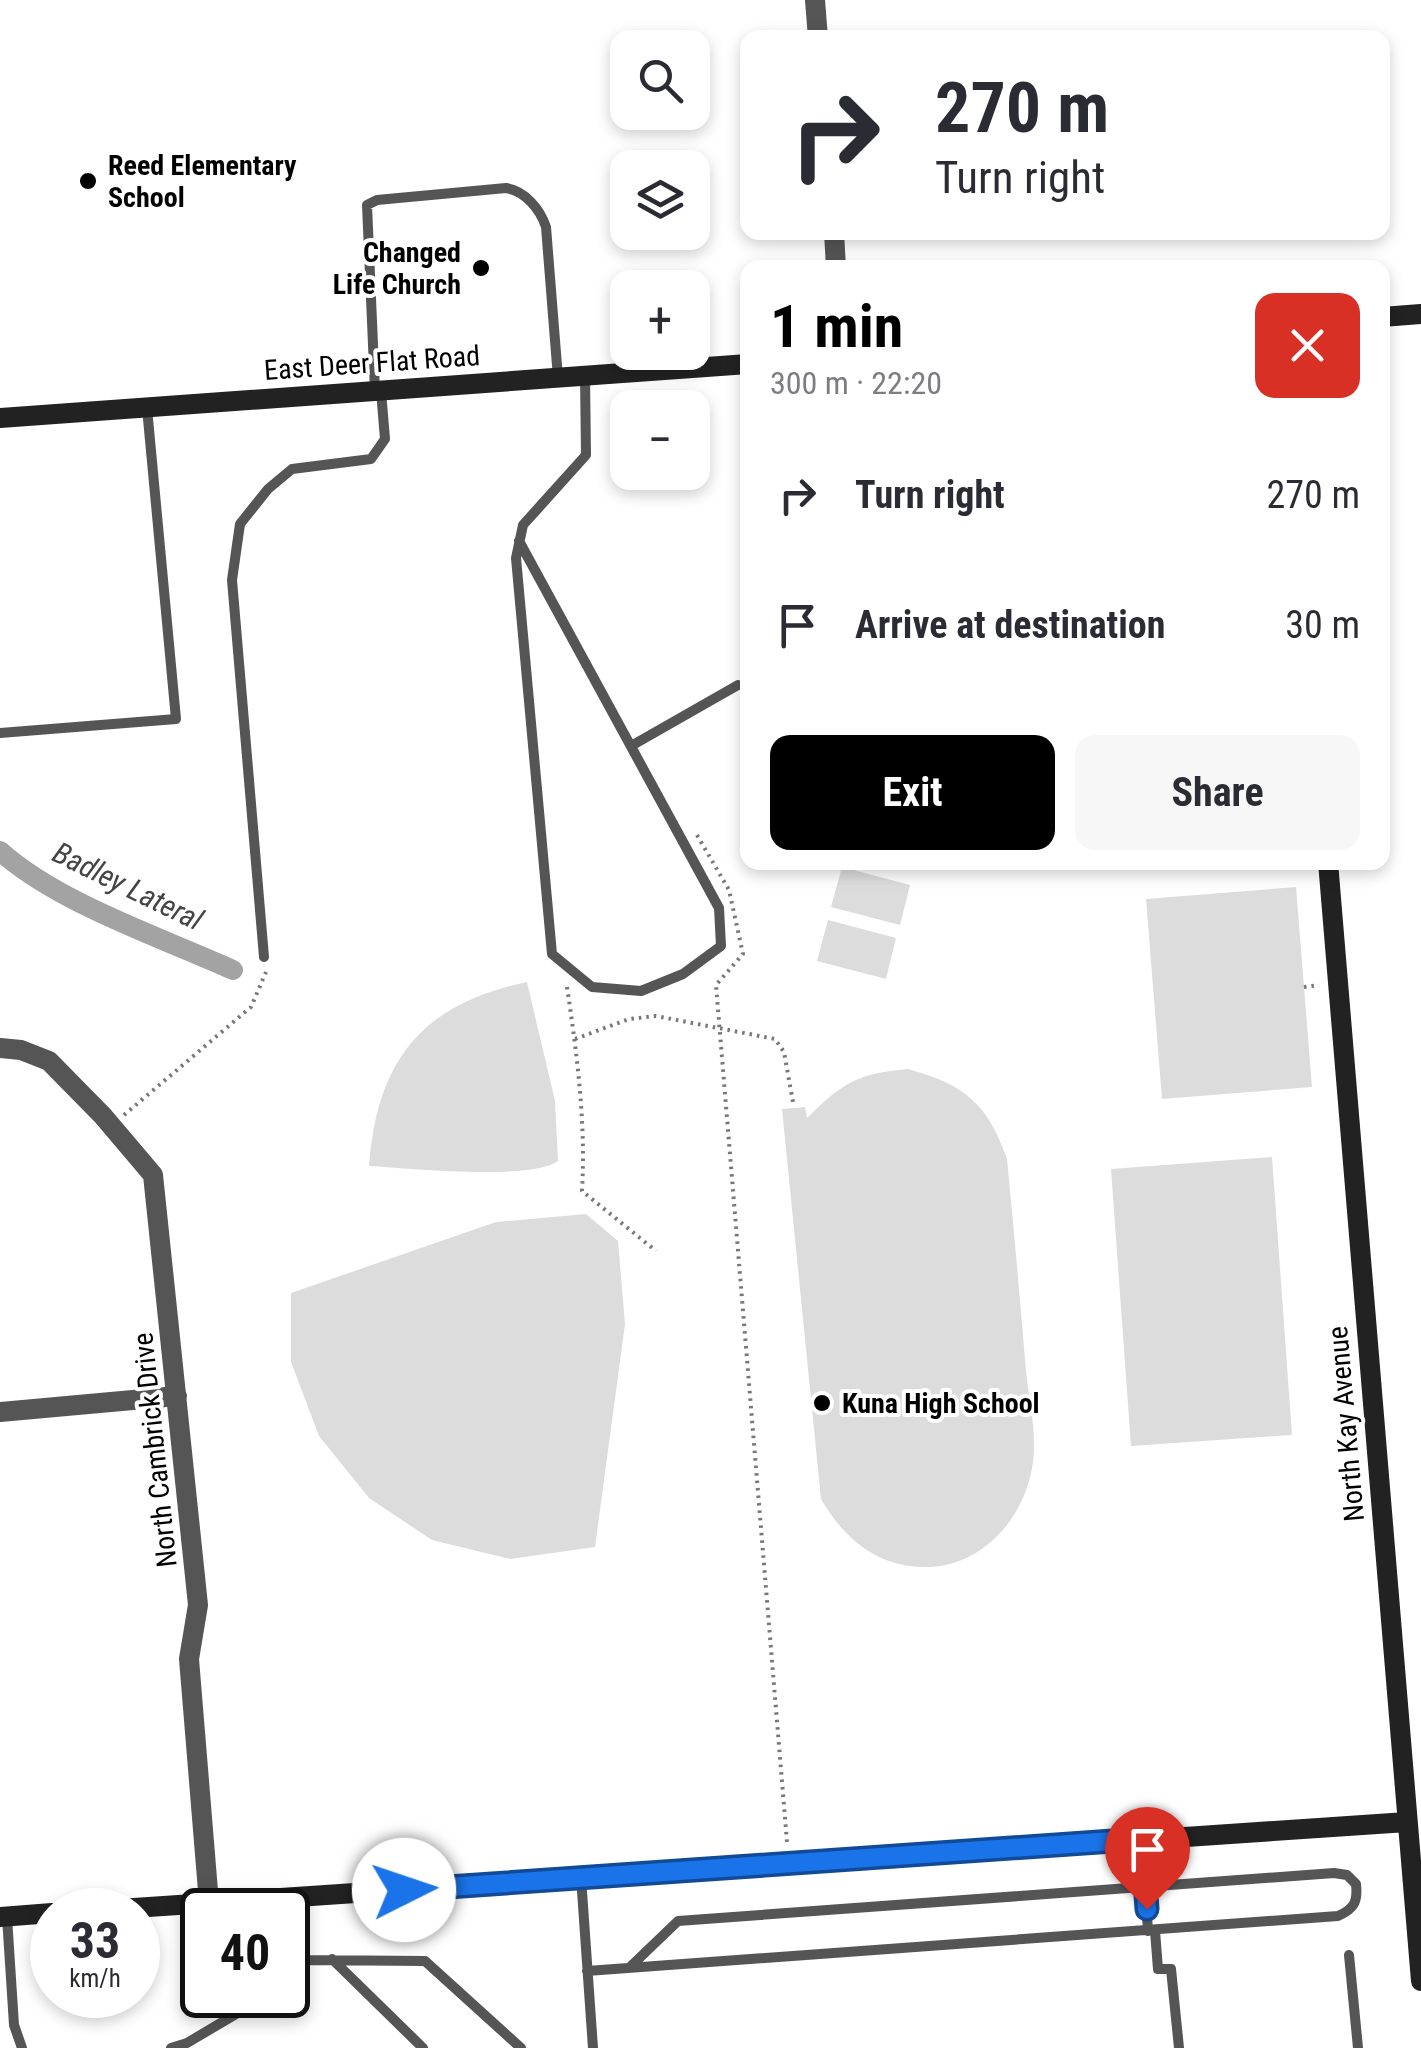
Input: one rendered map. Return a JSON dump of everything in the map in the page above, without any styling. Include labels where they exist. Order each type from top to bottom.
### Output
[{"type":"street","points":[[815,0],[817,30]]},
{"type":"street","points":[[1390,316],[1421,314]]},
{"type":"street","name":"East Deer Flat Road","points":[[0,418],[740,365]]},
{"type":"street","name":"North Kay Avenue","points":[[1329,870],[1421,1982]]},
{"type":"street","name":"North Cambrick Drive","points":[[11,1049],[49,1062],[103,1116],[153,1175],[198,1605],[190,1659],[208,1888]]},
{"type":"street","points":[[0,1412],[178,1396]]},
{"type":"street","points":[[310,1896],[1407,1822]]},
{"type":"street","points":[[4,1917],[30,1915]]},
{"type":"lane","points":[[266,963],[232,580],[240,524],[268,489],[292,468],[371,459],[385,438],[378,390],[367,205],[377,200],[506,188],[523,194],[546,226],[558,378]]},
{"type":"lane","points":[[520,541],[719,908],[721,946],[683,974],[641,991],[592,986],[552,954],[516,558],[523,525],[586,455],[585,376]]},
{"type":"lane","points":[[0,732],[176,719],[147,407]]},
{"type":"lane","points":[[631,746],[738,685]]},
{"type":"lane","points":[[1142,1839],[1158,1969],[1172,1968],[1178,2048]]},
{"type":"lane","points":[[588,1971],[1152,1931],[1338,1916],[1351,1910],[1358,1899],[1356,1884],[1347,1875],[1334,1873],[678,1921],[629,1968]]},
{"type":"lane","points":[[581,1878],[593,2048]]},
{"type":"lane","points":[[4,1917],[14,2026],[22,2048]]},
{"type":"lane","points":[[1349,1954],[1358,2048]]},
{"type":"lane","points":[[310,1960],[425,1961],[521,2048]]},
{"type":"lane","points":[[332,1960],[423,2048]]},
{"type":"lane","points":[[171,2048],[229,2018]]},
{"type":"lane","points":[[0,2021],[14,2026]]},
{"type":"path","points":[[693,828],[730,890],[743,954],[716,985],[787,1842]]},
{"type":"path","points":[[123,1115],[251,1007],[266,963]]},
{"type":"path","points":[[1304,987],[1320,985]]},
{"type":"path","points":[[566,987],[575,1040],[584,1160],[582,1191],[656,1251]]},
{"type":"path","points":[[575,1040],[630,1019],[656,1016],[775,1039],[784,1052],[792,1102]]},
{"type":"shaded area","points":[[841,870],[910,885],[900,925],[831,907]]},
{"type":"shaded area","points":[[1296,887],[1312,1087],[1162,1099],[1146,899]]},
{"type":"shaded area","points":[[828,920],[896,938],[886,979],[817,961]]},
{"type":"shaded area","points":[[527,982],[555,1101],[558,1161],[544,1167],[496,1172],[369,1166],[382,1096],[411,1043],[459,1005]]},
{"type":"shaded area","points":[[908,1069],[944,1082],[971,1099],[991,1124],[1007,1159],[1034,1440],[1029,1482],[1012,1518],[1000,1533],[969,1557],[930,1567],[895,1563],[865,1549],[841,1527],[821,1499],[782,1109],[805,1107],[807,1118],[852,1082]]},
{"type":"shaded area","points":[[1272,1157],[1292,1435],[1131,1446],[1111,1169]]},
{"type":"shaded area","points":[[586,1214],[618,1241],[625,1324],[595,1547],[510,1559],[432,1540],[369,1498],[319,1436],[291,1362],[291,1293],[496,1222]]},
{"type":"waterway","name":"Badley Lateral","points":[[0,851],[80,903],[233,970]]},
{"type":"place","name":"Reed Elementary School","points":[[88,181]]},
{"type":"place","name":"Changed Life Church","points":[[481,268]]},
{"type":"place","name":"Kuna High School","points":[[822,1403]]},
{"type":"route","points":[[404,1890],[1142,1839],[1147,1909]]}]
